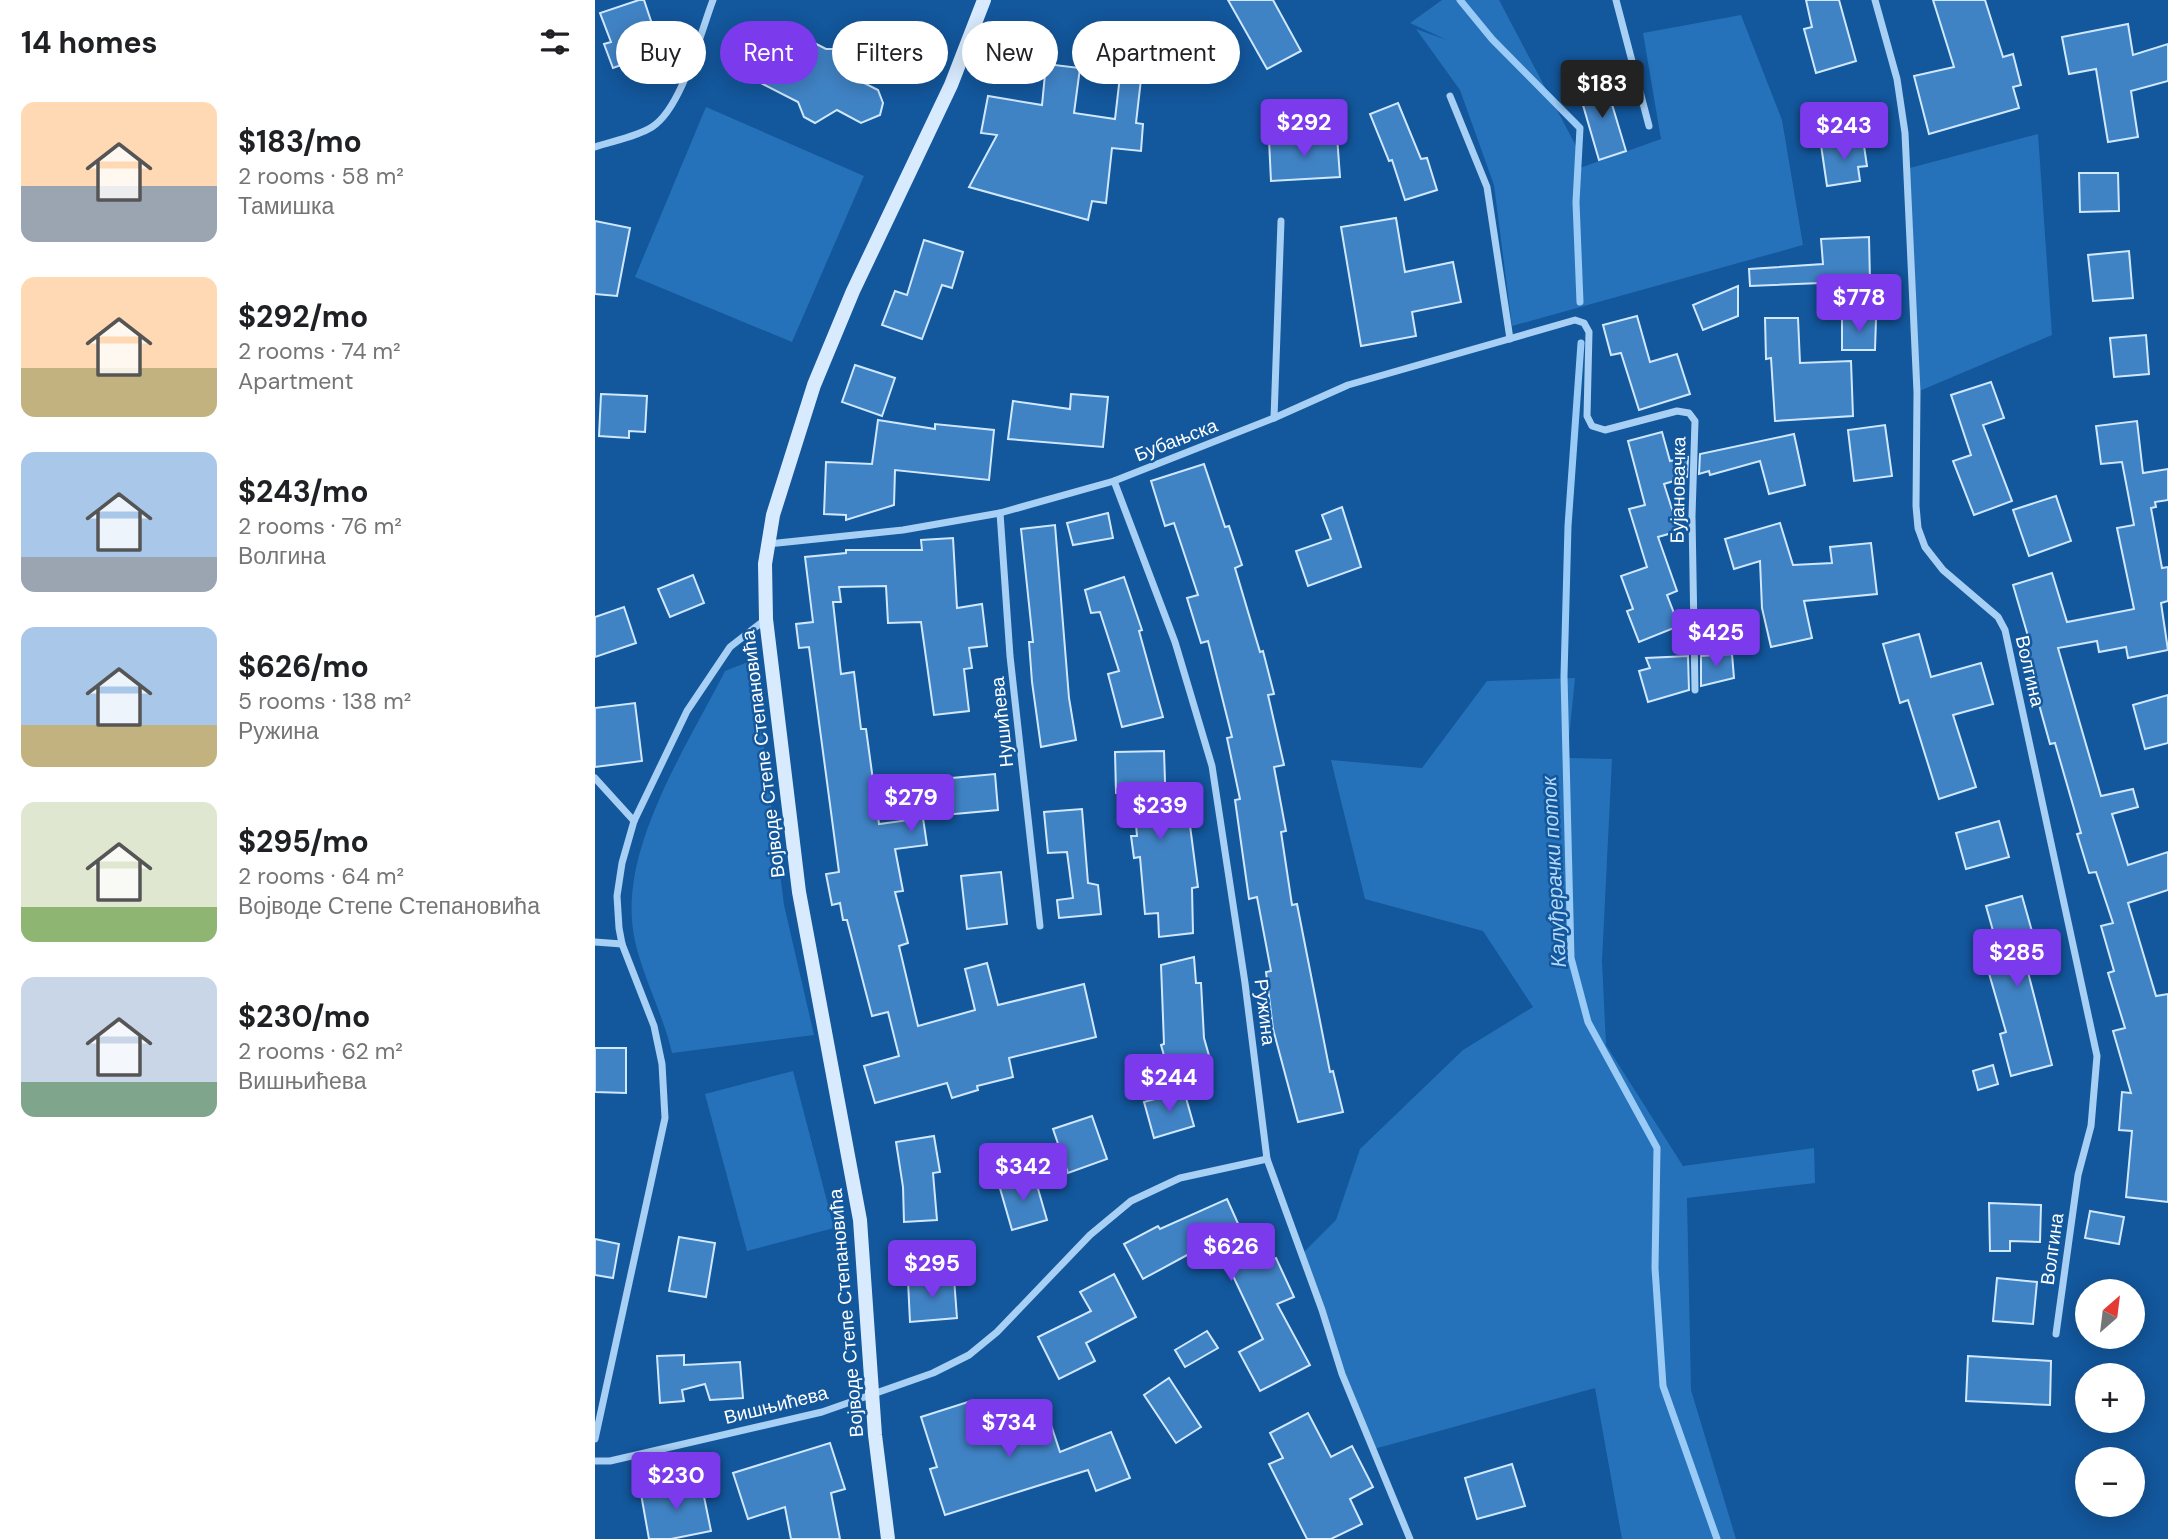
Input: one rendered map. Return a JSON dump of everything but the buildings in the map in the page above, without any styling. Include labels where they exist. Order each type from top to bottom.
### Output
[{"type":"street","points":[[595,147],[649,129],[660,121],[680,88],[713,0]]},
{"type":"street","name":"Војводе Степе Степановића","points":[[888,1539],[880,1482],[860,1220],[799,892],[766,619],[767,544],[795,443],[823,362],[951,85],[984,0]]},
{"type":"street","points":[[1616,0],[1649,126]]},
{"type":"street","name":"Волгина","points":[[1875,0],[1897,79],[1905,133],[1917,392],[1918,528],[1925,547],[1943,570],[1998,617],[2005,630],[2097,1056],[2091,1126],[2076,1188],[2056,1335]]},
{"type":"street","points":[[1450,96],[1487,187],[1510,339]]},
{"type":"street","points":[[1274,418],[1281,221]]},
{"type":"street","name":"Бубањска","points":[[767,544],[903,530],[1000,513],[1114,481],[1274,418],[1348,385],[1575,320],[1584,323]]},
{"type":"street","name":"Бујановачка","points":[[1584,323],[1588,332],[1587,416],[1592,426],[1605,430],[1677,411],[1689,413],[1695,421],[1692,500],[1695,690]]},
{"type":"street","name":"Ружина","points":[[1114,481],[1175,642],[1212,766],[1245,983],[1267,1159],[1322,1310],[1342,1374],[1410,1539]]},
{"type":"street","name":"Нушићева","points":[[1000,513],[1010,656],[1040,926]]},
{"type":"street","points":[[595,1439],[665,1118],[662,1064],[654,1026],[622,944],[617,896],[622,863],[634,821],[687,711],[738,639],[766,619]]},
{"type":"street","points":[[595,778],[634,821]]},
{"type":"street","points":[[595,942],[622,944]]},
{"type":"street","name":"Вишњићева","points":[[595,1461],[622,1459],[822,1412],[933,1373],[969,1355],[997,1332],[1090,1235],[1131,1201],[1180,1178],[1267,1159]]},
{"type":"shaded area","points":[[1442,0],[1499,0],[1576,146],[1577,169],[1661,139],[1643,33],[1741,15],[1782,120],[1803,245],[1512,326],[1494,185],[1460,90],[1416,29],[1447,40],[1410,23]]},
{"type":"shaded area","points":[[706,107],[864,176],[792,342],[635,277]]},
{"type":"shaded area","points":[[2038,134],[2052,335],[1917,392],[1906,169]]},
{"type":"shaded area","points":[[753,660],[784,905],[814,1035],[672,1053],[635,941],[632,907],[635,872],[658,802],[725,671]]},
{"type":"shaded area","points":[[1575,678],[1567,758],[1612,759],[1602,961],[1606,1045],[1683,1166],[1814,1148],[1815,1183],[1687,1198],[1691,1390],[1736,1539],[1622,1539],[1595,1388],[1374,1449],[1342,1374],[1302,1254],[1336,1220],[1360,1149],[1463,1050],[1533,1007],[1483,931],[1365,899],[1331,760],[1422,768],[1487,681]]},
{"type":"shaded area","points":[[793,1071],[834,1228],[747,1251],[705,1094]]},
{"type":"waterway","name":"Калуђерачки поток","points":[[1460,0],[1492,39],[1580,128],[1576,202],[1580,302]]},
{"type":"waterway","name":"Калуђерачки поток","points":[[1581,343],[1568,526],[1564,676],[1571,958],[1588,1022],[1657,1148],[1655,1268],[1663,1386],[1717,1539]]}]
